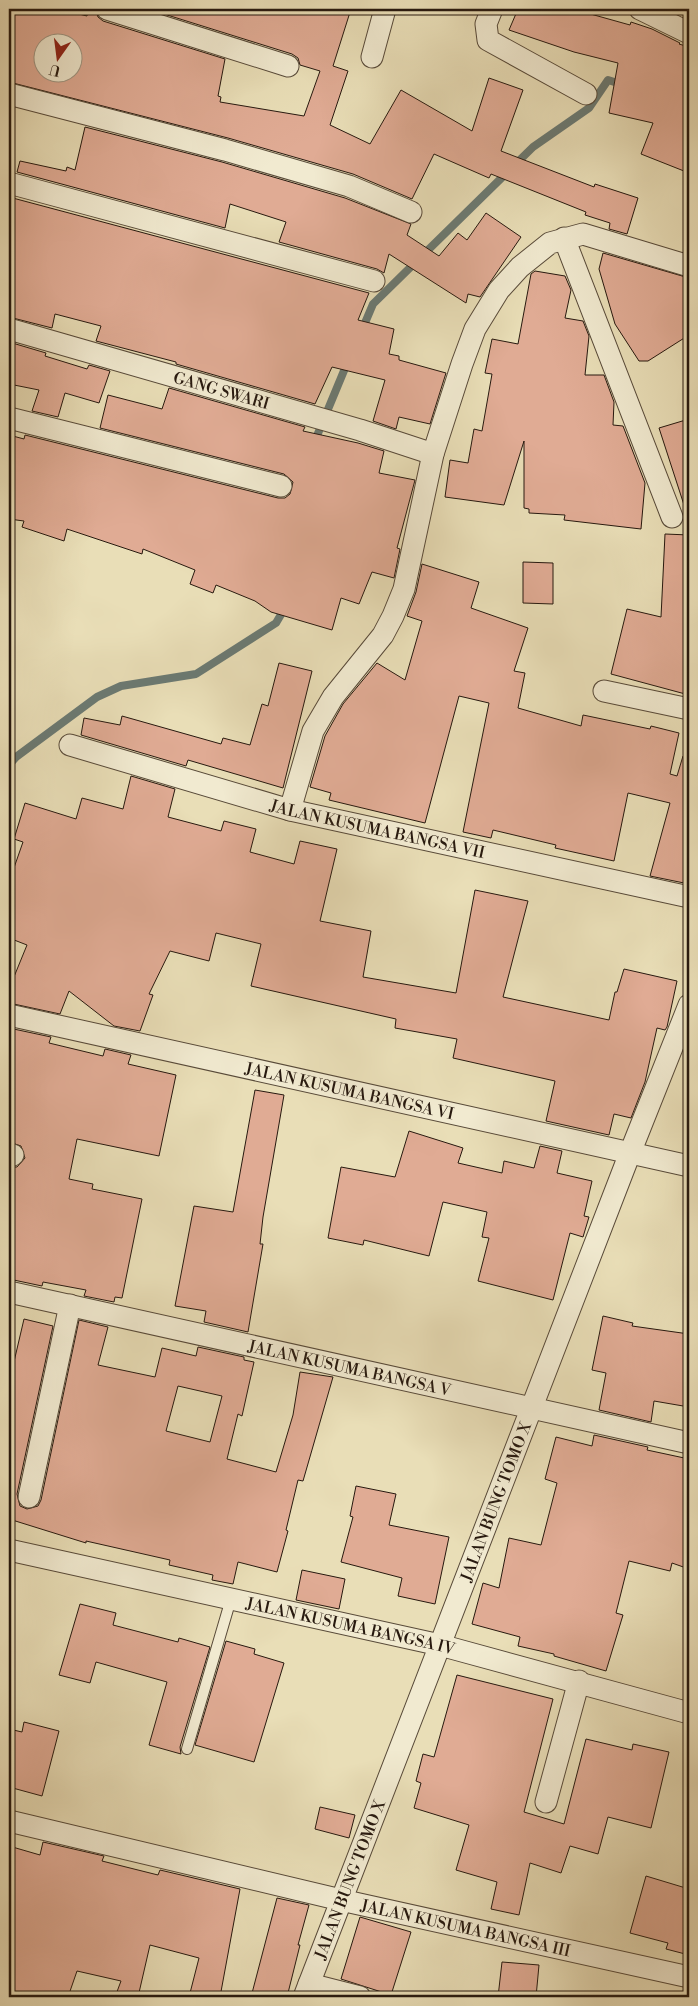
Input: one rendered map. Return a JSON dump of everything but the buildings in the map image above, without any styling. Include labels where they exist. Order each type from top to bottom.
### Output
[{"type":"street","points":[[107,9],[288,66]]},
{"type":"street","points":[[372,56],[385,9]]},
{"type":"street","points":[[492,9],[486,24],[488,40],[586,94]]},
{"type":"street","points":[[640,9],[689,34]]},
{"type":"street","points":[[9,94],[225,150],[349,186],[411,212]]},
{"type":"street","points":[[9,182],[374,281]]},
{"type":"street","points":[[290,810],[313,731],[333,697],[383,635],[393,616],[404,588],[433,454],[475,329],[499,290],[520,267],[550,243],[583,234],[689,266]]},
{"type":"street","points":[[564,238],[672,517]]},
{"type":"street","name":"GANG SWARI","points":[[9,329],[360,430],[433,454]]},
{"type":"street","points":[[9,418],[281,486]]},
{"type":"street","points":[[604,690],[689,710]]},
{"type":"street","name":"JALAN KUSUMA BANGSA VII","points":[[70,745],[290,810],[689,897]]},
{"type":"street","name":"JALAN BUNG TOMO X","points":[[306,1991],[689,1005]]},
{"type":"street","name":"JALAN KUSUMA BANGSA VI","points":[[9,1015],[689,1166]]},
{"type":"street","name":"JALAN KUSUMA BANGSA V","points":[[9,1292],[689,1443]]},
{"type":"street","points":[[29,1498],[70,1305]]},
{"type":"street","name":"JALAN KUSUMA BANGSA IV","points":[[9,1550],[440,1645],[579,1681],[689,1713]]},
{"type":"street","points":[[546,1802],[579,1681]]},
{"type":"street","name":"JALAN KUSUMA BANGSA III","points":[[9,1822],[341,1900],[689,1977]]},
{"type":"street","points":[[306,1991],[360,1997]]},
{"type":"lane","points":[[187,1750],[231,1599]]},
{"type":"waterway","points":[[362,330],[373,304],[533,147],[589,108],[608,80],[624,85]]},
{"type":"waterway","points":[[314,443],[348,361]]},
{"type":"waterway","points":[[9,765],[16,757],[97,697],[121,686],[196,674],[276,623],[286,606]]}]
